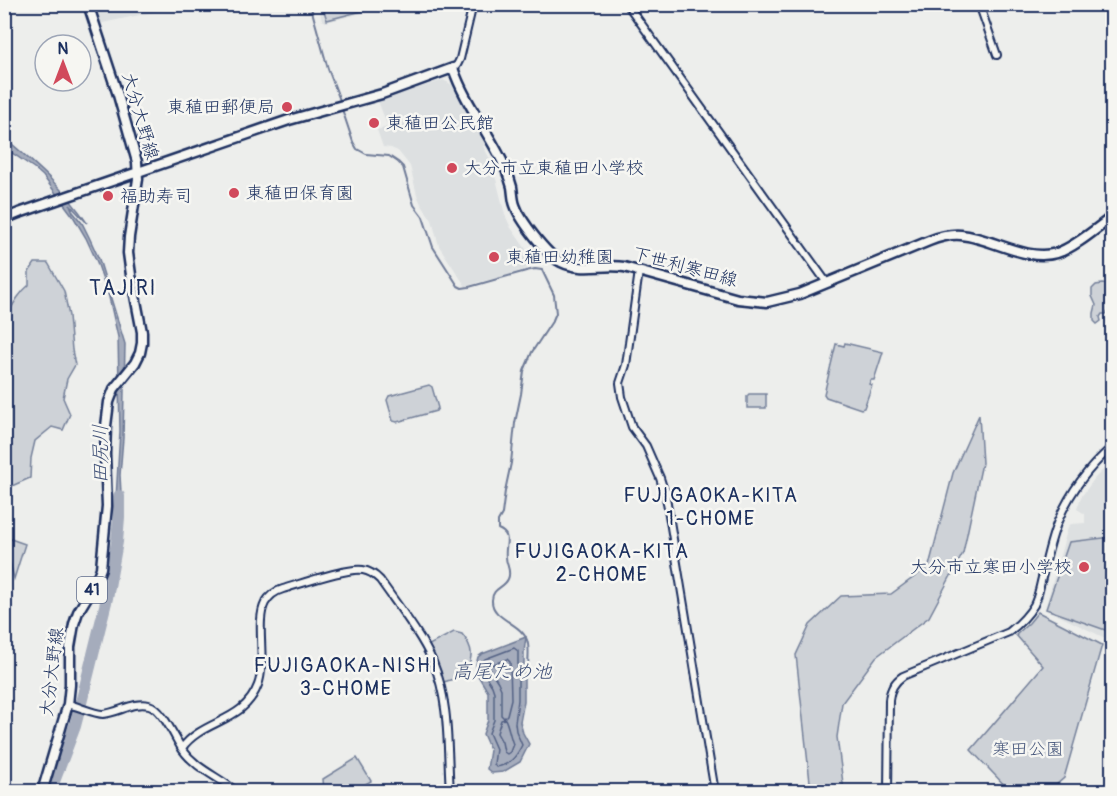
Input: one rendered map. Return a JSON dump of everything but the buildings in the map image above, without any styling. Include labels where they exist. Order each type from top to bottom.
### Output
[{"type":"main road","name":"大分大野線","points":[[42,792],[71,705],[70,647],[74,624],[101,568],[106,506],[107,414],[111,396],[137,360],[142,343],[128,253],[138,186],[136,157],[88,4]]},
{"type":"main road","points":[[4,219],[290,120],[382,94],[453,68]]},
{"type":"main road","name":"下世利寒田線","points":[[453,68],[509,178],[517,211],[549,253],[561,262],[575,267],[617,266],[738,298],[757,302],[776,301],[792,297],[929,241],[948,236],[971,237],[1033,254],[1053,254],[1070,247],[1113,217]]},
{"type":"street","points":[[453,68],[460,59],[473,4]]},
{"type":"street","points":[[627,4],[827,283]]},
{"type":"street","points":[[979,4],[997,55]]},
{"type":"street","points":[[639,271],[626,365],[620,383],[622,397],[632,427],[646,446],[666,497],[715,792]]},
{"type":"street","points":[[888,792],[891,687],[903,676],[1009,632],[1016,627],[1035,603],[1063,508],[1090,469],[1113,447]]},
{"type":"street","points":[[182,748],[188,739],[233,715],[254,695],[261,677],[262,611],[267,599],[283,589],[347,571],[362,570],[375,575],[380,580],[425,646],[434,664],[445,709],[450,792]]},
{"type":"street","points":[[71,705],[102,714],[140,705],[152,706],[161,715],[195,764],[237,792]]},
{"type":"street","points":[[4,788],[15,792]]},
{"type":"shaded area","points":[[91,4],[186,5],[98,24]]},
{"type":"shaded area","points":[[318,5],[395,5],[326,22],[322,20]]},
{"type":"shaded area","name":"大分市立東稙田小学校","points":[[443,80],[451,84],[486,145],[483,146],[491,161],[505,215],[528,252],[533,266],[504,277],[466,287],[439,246],[432,220],[417,195],[410,166],[398,151],[383,147],[377,130],[388,127],[378,101]]},
{"type":"shaded area","name":"大分市立寒田小学校","points":[[1112,461],[1112,635],[1105,638],[1045,609],[1068,527],[1071,524],[1085,523],[1085,514],[1077,509],[1081,497]]},
{"type":"green space","points":[[322,4],[385,5],[327,20]]},
{"type":"green space","points":[[35,263],[48,263],[64,291],[75,365],[67,379],[63,398],[70,414],[63,430],[52,427],[35,441],[30,478],[5,489],[5,319],[18,297],[29,285],[29,272]]},
{"type":"green space","points":[[1102,284],[1112,285],[1112,308],[1106,314],[1102,314],[1101,321],[1097,324],[1094,321],[1096,305],[1092,289]]},
{"type":"green space","points":[[845,343],[883,352],[874,380],[871,380],[869,384],[872,385],[864,408],[861,409],[826,397],[824,394],[836,344],[844,346]]},
{"type":"green space","points":[[429,385],[432,387],[438,408],[436,411],[397,422],[393,421],[387,400],[389,396]]},
{"type":"green space","points":[[749,394],[766,394],[766,408],[747,408]]},
{"type":"green space","points":[[979,415],[982,463],[963,553],[929,617],[876,657],[842,703],[837,737],[844,791],[811,791],[796,655],[810,625],[841,596],[891,594],[929,566],[953,473]]},
{"type":"green space","points":[[5,537],[25,544],[14,579],[10,562],[5,557]]},
{"type":"green space","name":"大分市立寒田小学校","points":[[1112,537],[1111,632],[1046,609],[1069,542]]},
{"type":"green space","name":"寒田公園","points":[[1038,612],[1102,645],[1064,778],[1049,791],[1010,791],[971,750],[1043,666],[1016,635]]},
{"type":"green space","points":[[454,632],[462,634],[466,640],[471,649],[471,658],[466,675],[444,682],[429,645]]},
{"type":"green space","points":[[357,758],[371,781],[353,791],[324,791],[323,779]]},
{"type":"water","points":[[5,138],[69,199],[87,223],[70,205],[82,223],[99,259],[125,344],[120,475],[122,511],[117,510],[116,499],[120,431],[118,337],[109,297],[97,262],[73,216],[43,176],[5,148]]},
{"type":"water","name":"高尾ため池","points":[[526,637],[524,701],[520,722],[529,744],[520,762],[503,772],[492,773],[487,769],[490,750],[483,734],[488,720],[488,692],[477,674],[478,657]]},
{"type":"waterway","points":[[310,4],[328,69],[341,103]]},
{"type":"waterway","points":[[342,109],[357,149],[366,154],[389,156],[403,167],[414,205],[423,217],[433,247],[458,286],[469,287],[535,269],[542,270],[554,295],[556,313],[532,352],[524,371],[511,463],[502,514],[498,521],[498,529],[503,531],[507,537],[506,560],[509,576],[506,582],[496,590],[492,600],[496,612],[524,634],[529,650],[528,668]]},
{"type":"waterway","name":"田尻川","points":[[50,792],[75,726],[107,598],[117,542],[119,496]]},
{"type":"place","name":"東稙田郵便局","points":[[287,107]]},
{"type":"place","name":"東稙田公民館","points":[[374,123]]},
{"type":"place","name":"大分市立東稙田小学校","points":[[452,168]]},
{"type":"place","name":"東稙田保育園","points":[[234,193]]},
{"type":"place","name":"福助寿司","points":[[108,196]]},
{"type":"place","name":"東稙田幼稚園","points":[[494,257]]},
{"type":"place","name":"大分市立寒田小学校","points":[[1084,567]]},
{"type":"district","name":"TAJIRI","points":[[123,288]]},
{"type":"district","name":"FUJIGAOKA-KITA 1-CHOME","points":[[711,506]]},
{"type":"district","name":"FUJIGAOKA-KITA 2-CHOME","points":[[602,562]]},
{"type":"district","name":"FUJIGAOKA-NISHI 3-CHOME","points":[[346,676]]}]
